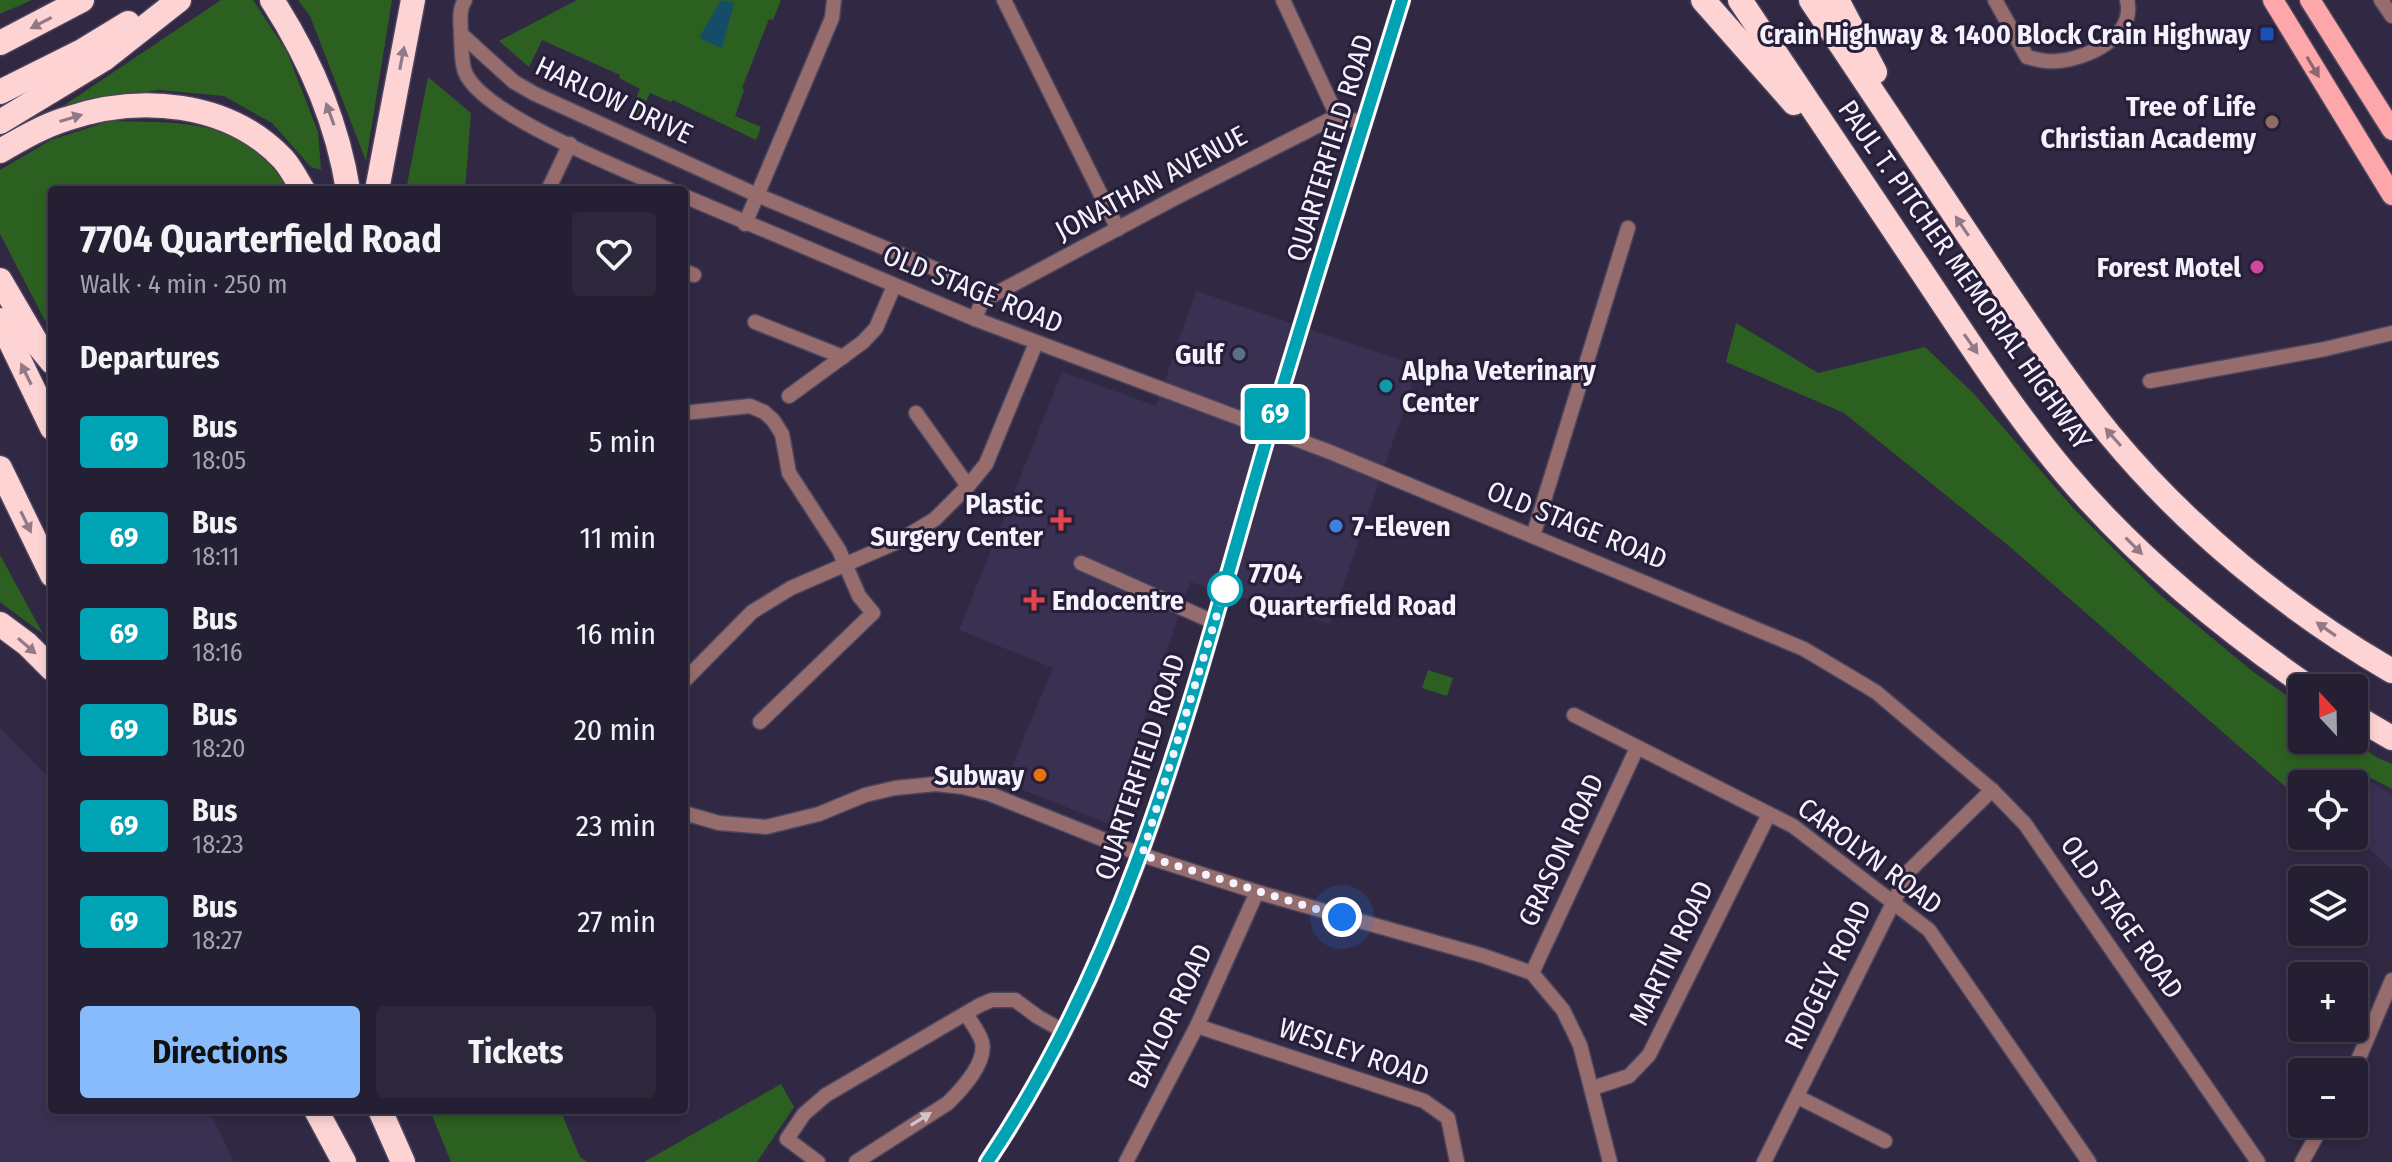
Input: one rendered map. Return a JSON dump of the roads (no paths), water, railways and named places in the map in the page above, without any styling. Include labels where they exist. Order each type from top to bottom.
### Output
[{"type":"highway","points":[[0,43],[82,0]]},
{"type":"highway","points":[[0,92],[82,51],[162,0]]},
{"type":"highway","points":[[0,122],[104,59],[179,0]]},
{"type":"highway","points":[[272,0],[297,39],[318,82],[335,128],[347,186]]},
{"type":"highway","points":[[378,186],[413,0]]},
{"type":"highway","points":[[1703,0],[1802,113],[1938,297]]},
{"type":"highway","name":"PAUL T. PITCHER MEMORIAL HIGHWAY","points":[[1740,0],[1938,297],[2006,395],[2066,473],[2131,544],[2184,594],[2290,674]]},
{"type":"highway","name":"PAUL T. PITCHER MEMORIAL HIGHWAY","points":[[1811,0],[2054,363],[2111,437],[2224,551],[2289,604],[2392,671]]},
{"type":"highway","points":[[1837,0],[1937,187]]},
{"type":"highway","points":[[0,151],[66,119],[100,111],[165,106],[199,110],[229,120],[258,137],[285,161],[301,186]]},
{"type":"highway","points":[[0,280],[48,357]]},
{"type":"highway","points":[[0,320],[48,420]]},
{"type":"highway","points":[[0,468],[48,567]]},
{"type":"highway","points":[[0,624],[48,665]]},
{"type":"highway","points":[[2368,724],[2392,738]]},
{"type":"highway","points":[[318,1114],[346,1162]]},
{"type":"highway","points":[[324,1114],[346,1162]]},
{"type":"highway","points":[[382,1114],[400,1156]]},
{"type":"highway","points":[[394,1114],[400,1156]]},
{"type":"main road","name":"QUARTERFIELD ROAD","points":[[987,1162],[1041,1078],[1065,1032],[1142,855],[1216,623],[1270,430],[1402,0]]},
{"type":"main road","points":[[2273,0],[2392,195]]},
{"type":"main road","points":[[2310,0],[2392,130]]},
{"type":"street","points":[[465,0],[461,6],[465,73],[493,103],[570,144],[661,186]]},
{"type":"street","points":[[745,224],[832,18],[834,0]]},
{"type":"street","points":[[1004,0],[1118,229]]},
{"type":"street","points":[[1283,0],[1337,116],[1364,123]]},
{"type":"street","points":[[1995,0],[2027,57],[2045,61],[2067,60],[2107,43],[2121,31],[2129,17],[2127,0]]},
{"type":"street","points":[[2381,0],[2392,16]]},
{"type":"street","name":"HARLOW DRIVE","points":[[461,34],[514,82],[535,94],[757,195],[945,273]]},
{"type":"street","name":"JONATHAN AVENUE","points":[[975,319],[982,301],[1337,116]]},
{"type":"street","points":[[550,186],[570,144]]},
{"type":"street","name":"OLD STAGE ROAD","points":[[688,198],[975,319],[1270,430],[1533,536],[1804,649],[1876,692],[1992,790],[2025,824],[2258,1162]]},
{"type":"street","points":[[1533,536],[1628,228]]},
{"type":"street","points":[[789,396],[843,357],[876,328],[894,286]]},
{"type":"street","points":[[755,322],[843,357]]},
{"type":"street","points":[[2150,381],[2325,349],[2392,333]]},
{"type":"street","points":[[688,677],[752,612],[791,588],[897,542],[935,519],[986,464],[1036,343]]},
{"type":"street","points":[[688,413],[750,406],[764,412],[782,434],[789,473],[839,550],[859,596],[873,613],[760,722]]},
{"type":"street","points":[[916,413],[968,486]]},
{"type":"street","points":[[1081,563],[1216,623]]},
{"type":"street","name":"CAROLYN ROAD","points":[[1574,715],[1793,826],[1929,930],[2089,1162]]},
{"type":"street","name":"GRASON ROAD","points":[[1532,973],[1637,748]]},
{"type":"street","points":[[688,814],[719,823],[766,827],[819,814],[865,795],[936,784],[963,787],[990,794],[1142,855],[1532,973],[1563,1010],[1580,1045],[1610,1162]]},
{"type":"street","name":"RIDGELY ROAD","points":[[1764,1162],[1909,871],[1992,790]]},
{"type":"street","name":"MARTIN ROAD","points":[[1593,1088],[1629,1076],[1649,1055],[1769,814]]},
{"type":"street","name":"BAYLOR ROAD","points":[[1126,1162],[1197,1026],[1257,892]]},
{"type":"street","points":[[2359,1058],[2392,980]]},
{"type":"street","points":[[818,1162],[787,1139],[804,1114],[826,1095],[992,1000],[1015,1000],[1065,1032]]},
{"type":"street","points":[[856,1162],[948,1103],[957,1094],[980,1060],[983,1046],[966,1014]]},
{"type":"street","name":"WESLEY ROAD","points":[[1197,1026],[1424,1101],[1448,1118],[1457,1162]]},
{"type":"street","points":[[1798,1097],[1885,1141]]},
{"type":"street","points":[[2302,1162],[2315,1138]]},
{"type":"water","points":[[721,0],[734,3],[722,48],[699,38]]},
{"type":"place","name":"Crain Highway & 1400 Block Crain Highway","points":[[2267,34]]},
{"type":"place","name":"Tree of Life Christian Academy","points":[[2272,122]]},
{"type":"place","name":"Forest Motel","points":[[2257,267]]},
{"type":"place","name":"Gulf","points":[[1239,354]]},
{"type":"place","name":"Alpha Veterinary Center","points":[[1386,386]]},
{"type":"place","name":"Plastic Surgery Center","points":[[1061,520]]},
{"type":"place","name":"7-Eleven","points":[[1336,526]]},
{"type":"place","name":"7704 Quarterfield Road","points":[[1225,589]]},
{"type":"place","name":"Endocentre","points":[[1034,600]]},
{"type":"place","name":"Subway","points":[[1040,775]]}]
